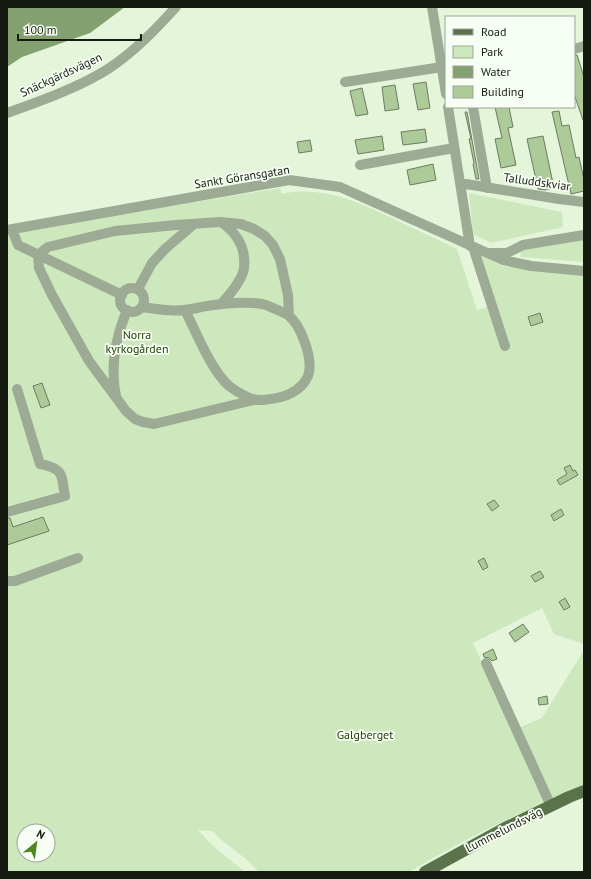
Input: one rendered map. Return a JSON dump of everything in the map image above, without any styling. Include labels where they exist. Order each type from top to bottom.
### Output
[{"type":"main road","name":"Lummelundsväg","points":[[425,872],[506,828],[584,791]]},
{"type":"street","name":"Snäckgärdsvägen","points":[[7,113],[57,94],[107,69],[145,39],[176,7]]},
{"type":"street","points":[[432,7],[445,87]]},
{"type":"street","points":[[345,82],[442,67]]},
{"type":"street","points":[[448,108],[471,247],[505,346]]},
{"type":"street","name":"Talluddskviar","points":[[474,108],[486,188]]},
{"type":"street","points":[[360,165],[454,148]]},
{"type":"street","name":"Sankt Göransgatan","points":[[9,229],[289,180],[340,187],[486,254],[513,264],[584,271]]},
{"type":"street","name":"Talluddskviar","points":[[460,184],[584,202]]},
{"type":"street","points":[[220,222],[232,230],[241,243],[244,269],[230,294],[221,304]]},
{"type":"street","points":[[220,222],[241,224],[254,228],[265,236],[273,245],[280,259],[288,295],[289,316],[302,337],[309,356],[310,367],[308,376],[301,386],[294,392],[283,397],[269,400],[254,400],[154,424],[143,422],[126,411],[89,361],[52,295],[39,268],[38,255],[48,247],[115,231],[220,222]]},
{"type":"street","points":[[138,290],[152,262],[194,224]]},
{"type":"street","points":[[9,229],[18,245],[122,295]]},
{"type":"street","points":[[486,254],[507,253],[523,246],[584,234]]},
{"type":"street","points":[[142,307],[144,303],[143,295],[138,290],[131,288],[124,292],[121,302],[124,308],[134,312],[142,307],[185,310],[221,304],[264,305],[289,316]]},
{"type":"street","points":[[117,400],[114,386],[114,368],[118,342],[127,310]]},
{"type":"street","points":[[185,310],[209,358],[220,375],[229,386],[254,400]]},
{"type":"street","points":[[7,512],[65,496],[61,473],[53,466],[40,464],[16,389]]},
{"type":"street","points":[[7,581],[15,581],[78,558]]},
{"type":"street","points":[[486,663],[551,806]]},
{"type":"green space","points":[[280,188],[282,194],[312,192],[341,197],[382,214],[457,249],[477,310],[494,306],[481,256],[503,266],[584,272],[584,644],[554,634],[542,608],[473,643],[513,730],[542,718],[584,650],[584,784],[473,836],[409,872],[259,872],[246,859],[219,838],[213,831],[198,830],[212,845],[245,872],[7,872],[7,233]]},
{"type":"green space","points":[[469,193],[562,212],[563,227],[491,243],[473,234]]},
{"type":"green space","points":[[584,240],[584,262],[520,257],[522,248]]},
{"type":"water","points":[[7,7],[125,7],[90,33],[22,57],[7,67]]},
{"type":"building","points":[[575,55],[577,55],[584,77],[583,120],[575,97]]},
{"type":"building","points":[[426,82],[430,108],[418,110],[413,84]]},
{"type":"building","points":[[395,85],[399,109],[385,111],[382,87]]},
{"type":"building","points":[[362,88],[368,114],[356,116],[350,91]]},
{"type":"building","points":[[495,108],[509,108],[513,127],[508,128],[516,165],[501,168],[495,139],[502,138]]},
{"type":"building","points":[[559,111],[562,126],[569,125],[576,158],[579,157],[584,180],[584,191],[571,194],[552,112]]},
{"type":"building","points":[[465,112],[467,112],[479,179],[476,179],[469,139],[471,139]]},
{"type":"building","points":[[425,129],[427,142],[403,145],[401,132]]},
{"type":"building","points":[[382,136],[384,150],[358,154],[355,140]]},
{"type":"building","points":[[543,136],[554,188],[545,190],[538,189],[527,139]]},
{"type":"building","points":[[310,140],[312,151],[299,153],[297,142]]},
{"type":"building","points":[[433,164],[436,180],[410,185],[407,170]]},
{"type":"building","points":[[540,313],[543,322],[531,326],[528,317]]},
{"type":"building","points":[[42,383],[50,405],[41,408],[33,386]]},
{"type":"building","points":[[570,465],[573,471],[575,470],[578,475],[560,485],[557,480],[567,474],[564,468]]},
{"type":"building","points":[[494,500],[499,506],[492,511],[487,504]]},
{"type":"building","points":[[561,509],[564,515],[554,521],[551,515]]},
{"type":"building","points":[[43,517],[49,531],[7,545],[7,518],[10,518],[13,527]]},
{"type":"building","points":[[484,558],[488,567],[483,570],[478,561]]},
{"type":"building","points":[[540,571],[544,577],[535,582],[531,576]]},
{"type":"building","points":[[565,598],[570,607],[564,610],[559,602]]},
{"type":"building","points":[[523,624],[529,632],[515,642],[509,633]]},
{"type":"building","points":[[493,649],[497,659],[492,661],[489,658],[484,657],[483,654]]},
{"type":"building","points":[[547,696],[548,704],[539,705],[538,698]]},
{"type":"park label","name":"Norra kyrkogården","points":[[137,342]]},
{"type":"park label","name":"Galgberget","points":[[365,735]]}]
